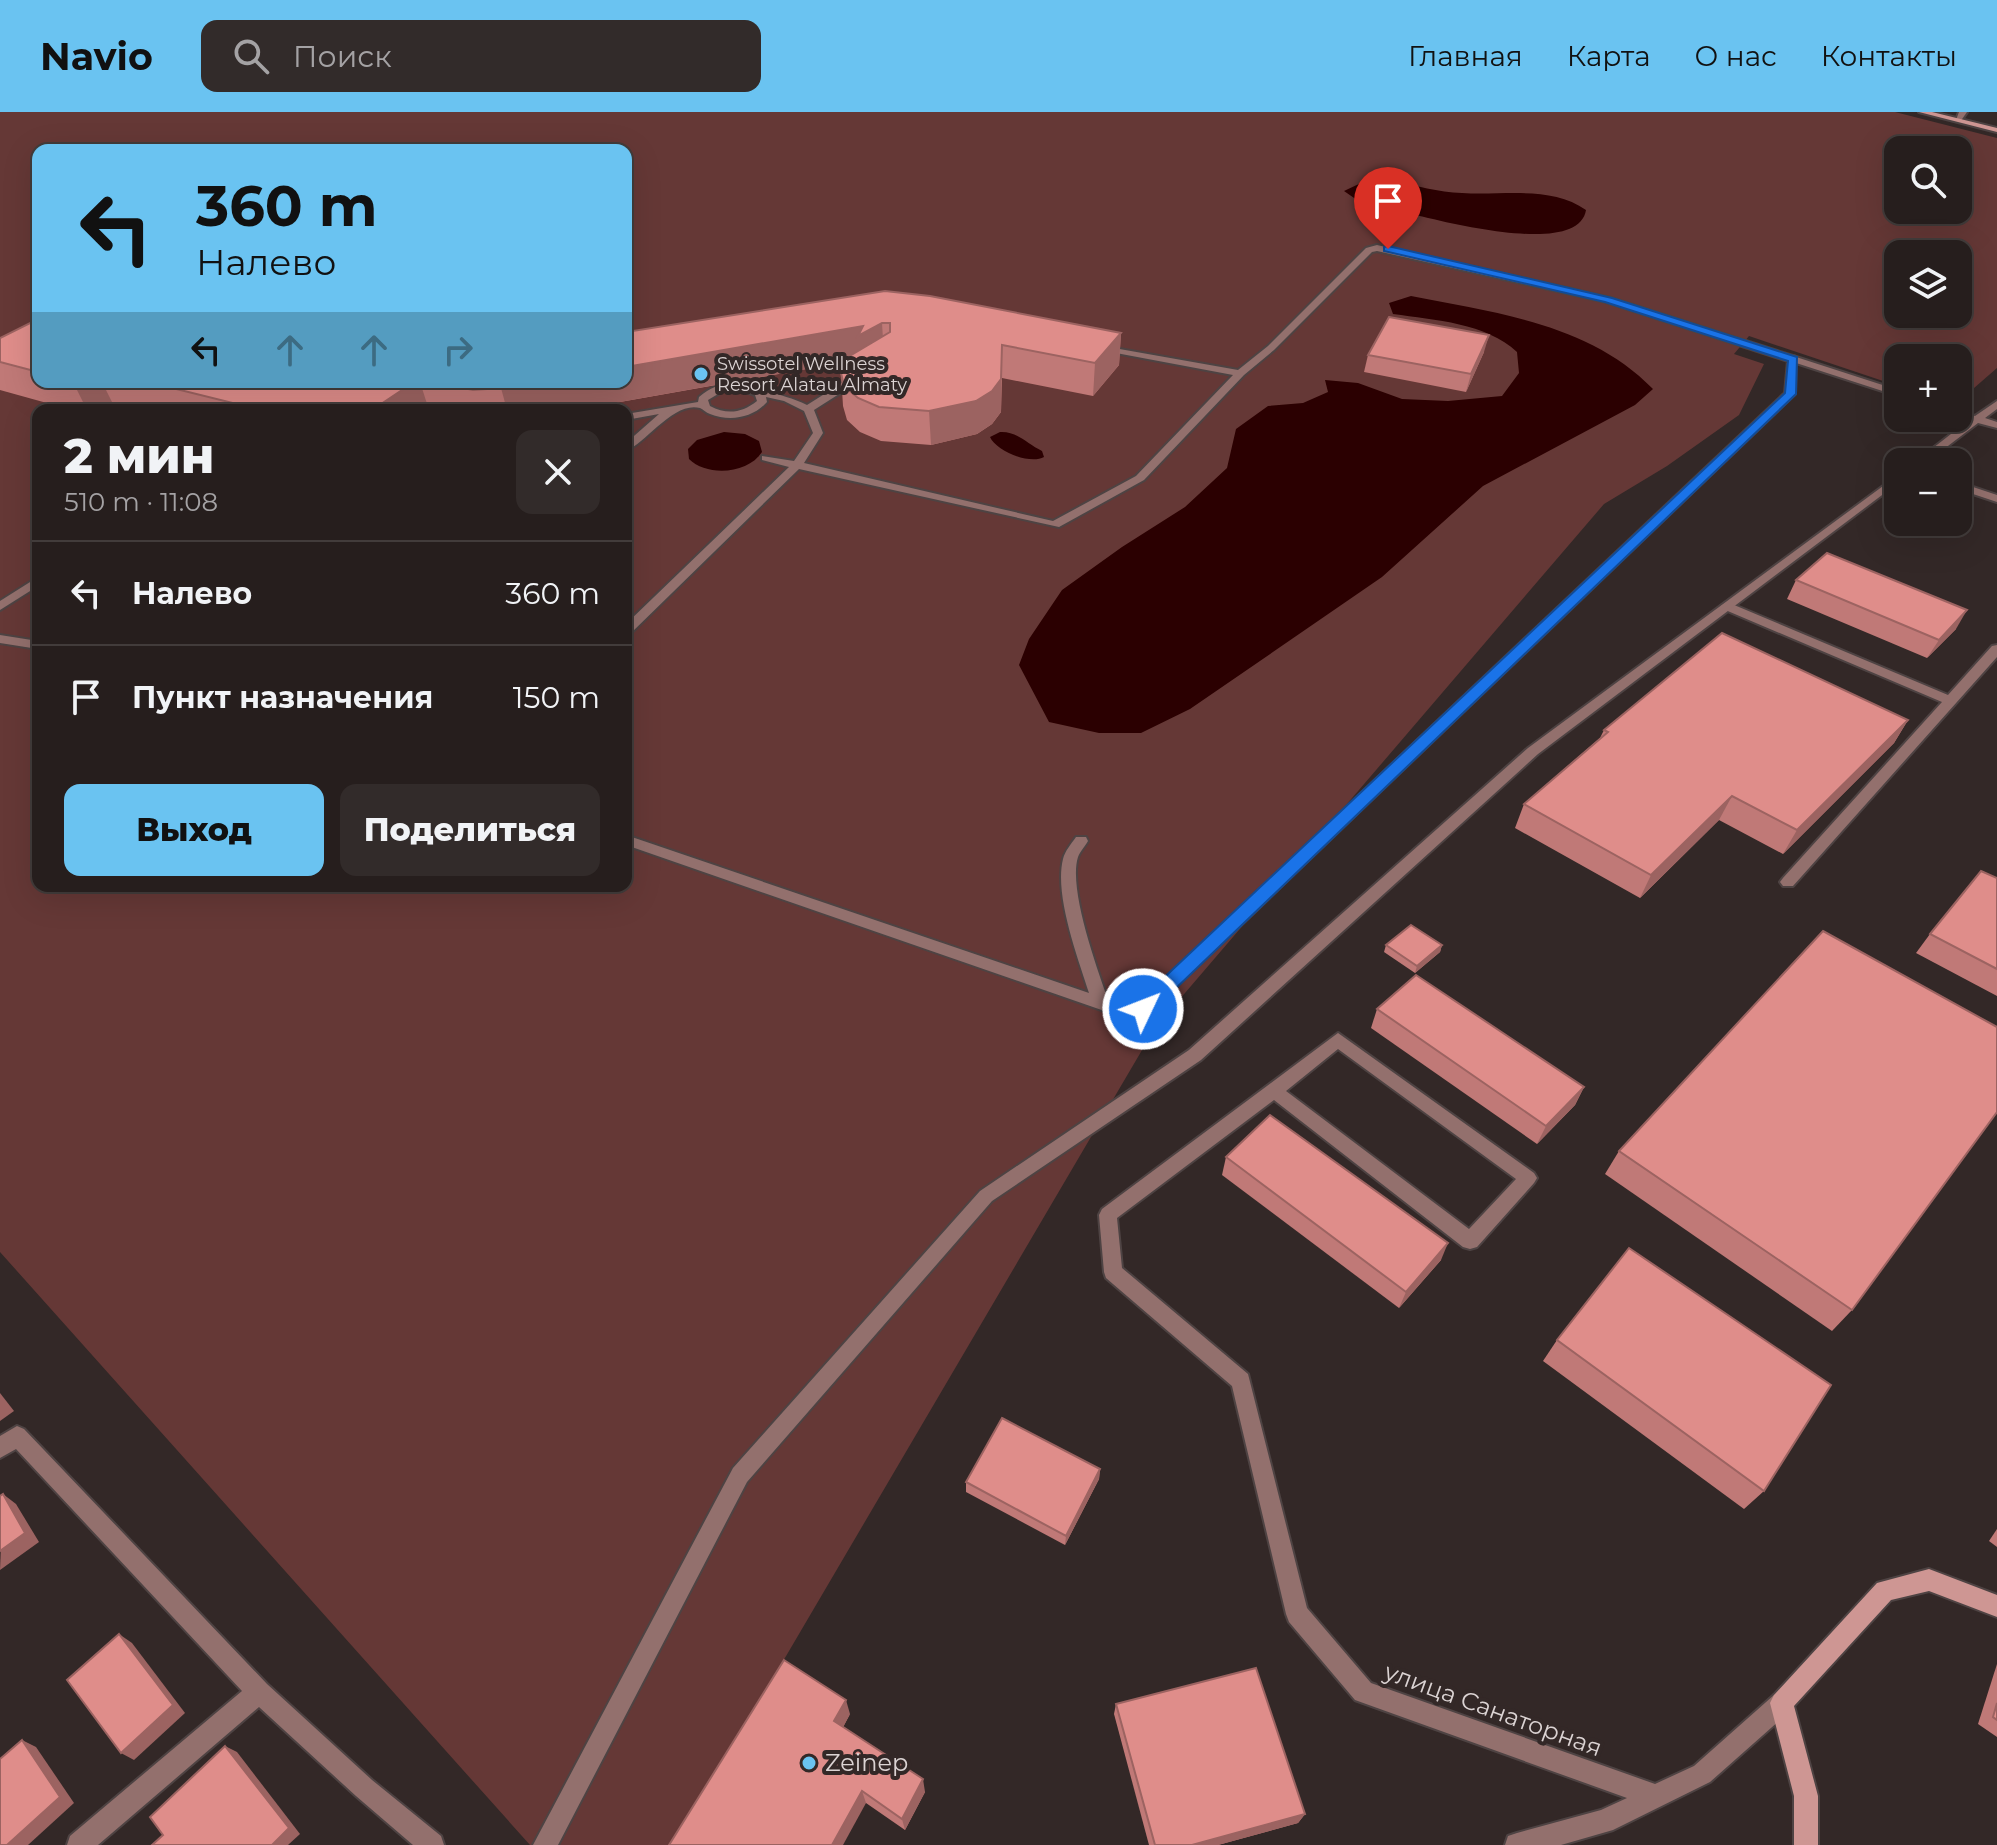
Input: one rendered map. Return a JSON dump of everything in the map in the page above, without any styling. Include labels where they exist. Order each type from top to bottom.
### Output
[{"type":"street","points":[[1923,112],[1961,116],[1997,130]]},
{"type":"street","points":[[766,458],[1055,525],[1140,478],[1240,373],[1271,348],[1369,250],[1377,248],[1608,300],[1884,388]]},
{"type":"street","points":[[1084,344],[1240,373]]},
{"type":"street","points":[[632,842],[1122,1011],[1143,1009],[1790,394],[1793,359]]},
{"type":"street","points":[[808,409],[874,368]]},
{"type":"street","points":[[632,625],[797,465],[818,433],[808,409],[787,399],[747,388],[730,387],[707,395],[703,404]]},
{"type":"street","points":[[632,416],[703,404],[717,414],[745,413],[762,402],[760,393]]},
{"type":"street","points":[[1938,448],[1997,404]]},
{"type":"street","points":[[632,443],[673,409]]},
{"type":"street","points":[[1972,419],[1997,425]]},
{"type":"street","points":[[545,1845],[740,1475],[986,1196],[1195,1055],[1533,751],[1884,488]]},
{"type":"street","points":[[1972,490],[1997,499]]},
{"type":"street","points":[[0,606],[32,585]]},
{"type":"street","points":[[1727,606],[1950,701]]},
{"type":"street","points":[[0,639],[32,644]]},
{"type":"street","points":[[1788,882],[1997,649]]},
{"type":"street","points":[[1081,841],[1071,859],[1072,889],[1084,956],[1101,1004]]},
{"type":"street","name":"улица Санаторная","points":[[1274,1091],[1470,1241],[1528,1178],[1338,1040],[1108,1215],[1113,1272],[1241,1381],[1297,1614],[1363,1692],[1656,1796]]},
{"type":"street","points":[[0,1448],[17,1436],[259,1692],[432,1845]]},
{"type":"street","points":[[1517,1845],[1604,1821],[1702,1774],[1782,1703],[1885,1591],[1929,1580],[1997,1606]]},
{"type":"street","points":[[79,1845],[259,1692]]},
{"type":"street","points":[[1782,1703],[1806,1796],[1806,1845]]},
{"type":"shaded area","points":[[0,112],[1895,112],[1997,138],[1997,368],[1972,390],[1972,344],[1884,344],[1884,381],[1749,336],[1734,354],[1764,364],[1739,415],[1667,466],[1604,504],[1155,1028],[675,1845],[530,1845],[0,1252]]},
{"type":"shaded area","points":[[1393,180],[1453,192],[1542,194],[1572,202],[1586,210],[1575,226],[1552,233],[1519,234],[1407,213],[1357,200],[1344,191],[1361,183]]},
{"type":"shaded area","points":[[1411,296],[1509,316],[1571,335],[1601,349],[1653,389],[1635,405],[1483,486],[1382,577],[1190,709],[1141,733],[1099,733],[1049,722],[1019,665],[1029,639],[1062,590],[1185,507],[1227,468],[1236,429],[1268,406],[1303,403],[1328,392],[1325,380],[1358,383],[1402,399],[1448,401],[1502,396],[1519,373],[1517,352],[1504,342],[1475,329],[1393,314],[1389,303]]},
{"type":"shaded area","points":[[724,432],[745,434],[759,441],[762,452],[747,465],[727,470],[706,469],[689,459],[688,449],[697,440]]},
{"type":"shaded area","points":[[1000,432],[1022,438],[1042,451],[1044,457],[1022,458],[1006,452],[990,437]]},
{"type":"building","points":[[885,291],[930,296],[1121,333],[1095,363],[1002,345],[1001,379],[992,391],[976,401],[929,411],[879,407],[858,398],[844,386],[841,373],[848,357],[890,332],[890,323],[882,323],[858,336],[863,326],[632,366],[632,331]]},
{"type":"building","points":[[1389,317],[1489,335],[1471,374],[1368,355]]},
{"type":"building","points":[[32,322],[32,370],[0,362],[0,338]]},
{"type":"building","points":[[172,388],[405,388],[381,404],[237,404]]},
{"type":"building","points":[[1827,553],[1967,610],[1939,640],[1796,580]]},
{"type":"building","points":[[1722,633],[1908,720],[1797,830],[1732,796],[1651,875],[1524,804],[1608,732],[1604,730]]},
{"type":"building","points":[[1981,871],[1997,878],[1997,969],[1930,934]]},
{"type":"building","points":[[1411,925],[1442,945],[1417,966],[1386,945]]},
{"type":"building","points":[[1823,931],[1997,1027],[1997,1112],[1852,1310],[1619,1151]]},
{"type":"building","points":[[1416,975],[1584,1087],[1546,1126],[1377,1009]]},
{"type":"building","points":[[1270,1115],[1448,1243],[1406,1292],[1226,1157]]},
{"type":"building","points":[[1629,1248],[1831,1385],[1764,1491],[1557,1340]]},
{"type":"building","points":[[1002,1418],[1100,1469],[1066,1536],[966,1482]]},
{"type":"building","points":[[3,1494],[25,1533],[0,1551],[0,1496]]},
{"type":"building","points":[[119,1634],[173,1705],[121,1753],[67,1680]]},
{"type":"building","name":"Zeinep","points":[[784,1660],[846,1700],[834,1721],[923,1779],[902,1819],[862,1791],[832,1845],[669,1845]]},
{"type":"building","points":[[1256,1668],[1305,1814],[1192,1845],[1155,1845],[1116,1704]]},
{"type":"building","points":[[22,1740],[60,1797],[7,1845],[0,1845],[0,1759]]},
{"type":"building","points":[[225,1746],[289,1828],[272,1845],[152,1845],[163,1835],[150,1817]]},
{"type":"place","name":"Swissotel Wellness Resort Alatau Almaty","points":[[701,374]]},
{"type":"place","name":"Zeinep","points":[[809,1763]]},
{"type":"route","points":[[1143,1009],[1790,394],[1793,359],[1608,300],[1388,249]]}]
